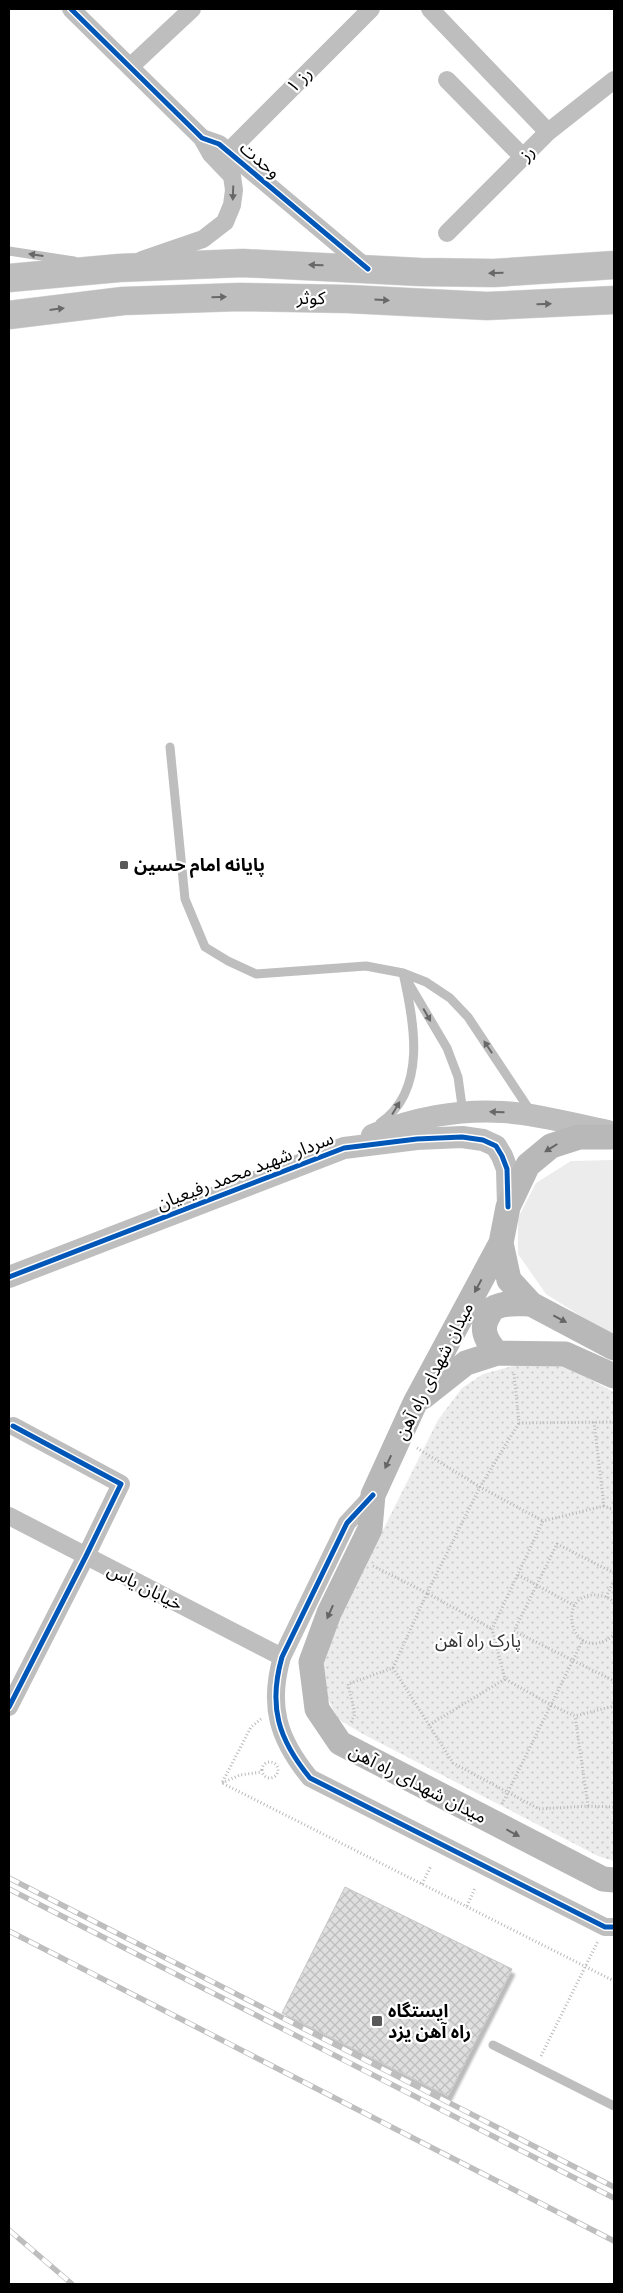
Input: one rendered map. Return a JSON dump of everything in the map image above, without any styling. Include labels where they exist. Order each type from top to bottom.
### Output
[{"type":"main road","name":"کوثر","points":[[9,278],[119,268],[243,263],[494,273],[614,265]]},
{"type":"main road","name":"کوثر","points":[[9,315],[123,300],[239,297],[348,298],[487,306],[614,300]]},
{"type":"main road","points":[[614,1137],[579,1137],[551,1146],[528,1166],[508,1207],[501,1243],[509,1280],[531,1304],[614,1348]]},
{"type":"main road","name":"میدان شهدای راه آهن","points":[[501,1243],[415,1403],[372,1494],[370,1529],[329,1613],[311,1662],[317,1709],[340,1743],[604,1879],[614,1880]]},
{"type":"main road","points":[[505,1352],[486,1338],[484,1329],[486,1318],[494,1308],[507,1304],[531,1304]]},
{"type":"main road","points":[[415,1403],[466,1363],[505,1352],[565,1354],[614,1376]]},
{"type":"street","name":"وحدت","points":[[71,9],[202,138],[219,144],[368,268]]},
{"type":"street","points":[[131,66],[192,9]]},
{"type":"street","name":"رز ۱","points":[[228,152],[370,9]]},
{"type":"street","points":[[430,9],[548,132]]},
{"type":"street","points":[[447,80],[523,157]]},
{"type":"street","name":"رز","points":[[447,232],[548,132],[614,80]]},
{"type":"street","points":[[119,268],[203,239],[225,222],[232,205],[234,190],[232,176],[211,154],[202,138]]},
{"type":"street","points":[[344,1148],[389,1128],[419,1119],[463,1113],[502,1112],[534,1116],[614,1132]]},
{"type":"street","name":"سردار شهید محمد رفیعیان","points":[[9,1277],[344,1148],[417,1138],[462,1137],[482,1140],[496,1146],[502,1156],[506,1169],[508,1207]]},
{"type":"street","points":[[9,1707],[121,1484],[13,1426]]},
{"type":"street","points":[[372,1494],[347,1523],[282,1657],[276,1677],[275,1707],[282,1736],[296,1762],[310,1778],[610,1927]]},
{"type":"street","name":"خیابان یاس","points":[[9,1516],[282,1657]]},
{"type":"lane","points":[[9,251],[119,268]]},
{"type":"lane","points":[[170,747],[185,899],[205,947],[228,961],[256,974],[366,966],[403,973],[426,982],[456,1004],[468,1017],[534,1116]]},
{"type":"lane","points":[[403,973],[447,1048],[458,1077],[463,1113]]},
{"type":"lane","points":[[344,1148],[391,1115],[409,1085],[413,1066],[413,1017],[403,973]]},
{"type":"lane","points":[[493,2045],[614,2106]]},
{"type":"path","points":[[340,1743],[355,1714],[348,1684],[393,1668],[427,1593],[480,1487],[519,1422],[505,1352]]},
{"type":"path","points":[[519,1422],[614,1422]]},
{"type":"path","points":[[594,1422],[604,1506]]},
{"type":"path","points":[[399,1438],[480,1487],[543,1521],[604,1506],[614,1510]]},
{"type":"path","points":[[543,1521],[492,1628],[505,1679],[575,1716],[614,1706]]},
{"type":"path","points":[[614,1572],[557,1544],[514,1631],[614,1681]]},
{"type":"path","points":[[357,1557],[492,1628]]},
{"type":"path","points":[[518,1575],[575,1606]]},
{"type":"path","points":[[606,1597],[614,1582]]},
{"type":"path","points":[[614,1603],[606,1597],[591,1594],[580,1599],[572,1609],[571,1621],[574,1632],[583,1640],[594,1644],[606,1642],[614,1635]]},
{"type":"path","points":[[493,1822],[583,1640]]},
{"type":"path","points":[[393,1668],[453,1763],[539,1809],[588,1806],[614,1807]]},
{"type":"path","points":[[429,1725],[505,1679]]},
{"type":"path","points":[[222,1783],[251,1728],[275,1707]]},
{"type":"path","points":[[575,1716],[588,1806]]},
{"type":"path","points":[[271,1762],[276,1764],[278,1769],[278,1774],[269,1779],[262,1772],[262,1767],[271,1762]]},
{"type":"path","points":[[222,1783],[240,1775],[262,1772]]},
{"type":"path","points":[[222,1783],[614,1981]]},
{"type":"path","points":[[422,1884],[430,1866]]},
{"type":"path","points":[[467,1906],[475,1888]]},
{"type":"path","points":[[536,2067],[586,1966],[610,1927]]},
{"type":"green space","points":[[614,1160],[614,1334],[598,1327],[546,1294],[518,1254],[518,1218],[536,1183],[571,1161]]},
{"type":"green space","name":"پارک راه آهن","points":[[539,1359],[573,1370],[614,1392],[614,1861],[598,1856],[361,1733],[338,1719],[325,1693],[322,1659],[334,1628],[438,1420],[462,1388],[483,1374]]},
{"type":"building","name":"ایستگاه راه آهن یزد","points":[[345,1887],[512,1969],[448,2096],[282,2013]]},
{"type":"railway","points":[[9,1878],[614,2187]]},
{"type":"railway","points":[[9,1889],[614,2198]]},
{"type":"railway","points":[[9,1931],[614,2241]]},
{"type":"railway","points":[[9,2230],[72,2284]]},
{"type":"cycle path","points":[[71,9],[202,138],[219,144],[368,269]]},
{"type":"cycle path","points":[[9,1277],[344,1148],[417,1139],[462,1137],[483,1140],[496,1146],[507,1169],[508,1207]]},
{"type":"cycle path","points":[[9,1707],[121,1484],[13,1426]]},
{"type":"cycle path","points":[[373,1495],[347,1523],[282,1657],[276,1691],[276,1707],[283,1735],[290,1750],[310,1778],[605,1927],[614,1927]]},
{"type":"place","name":"پایانه امام حسین","points":[[124,865]]},
{"type":"place","name":"ایستگاه راه آهن یزد","points":[[377,2021]]}]
